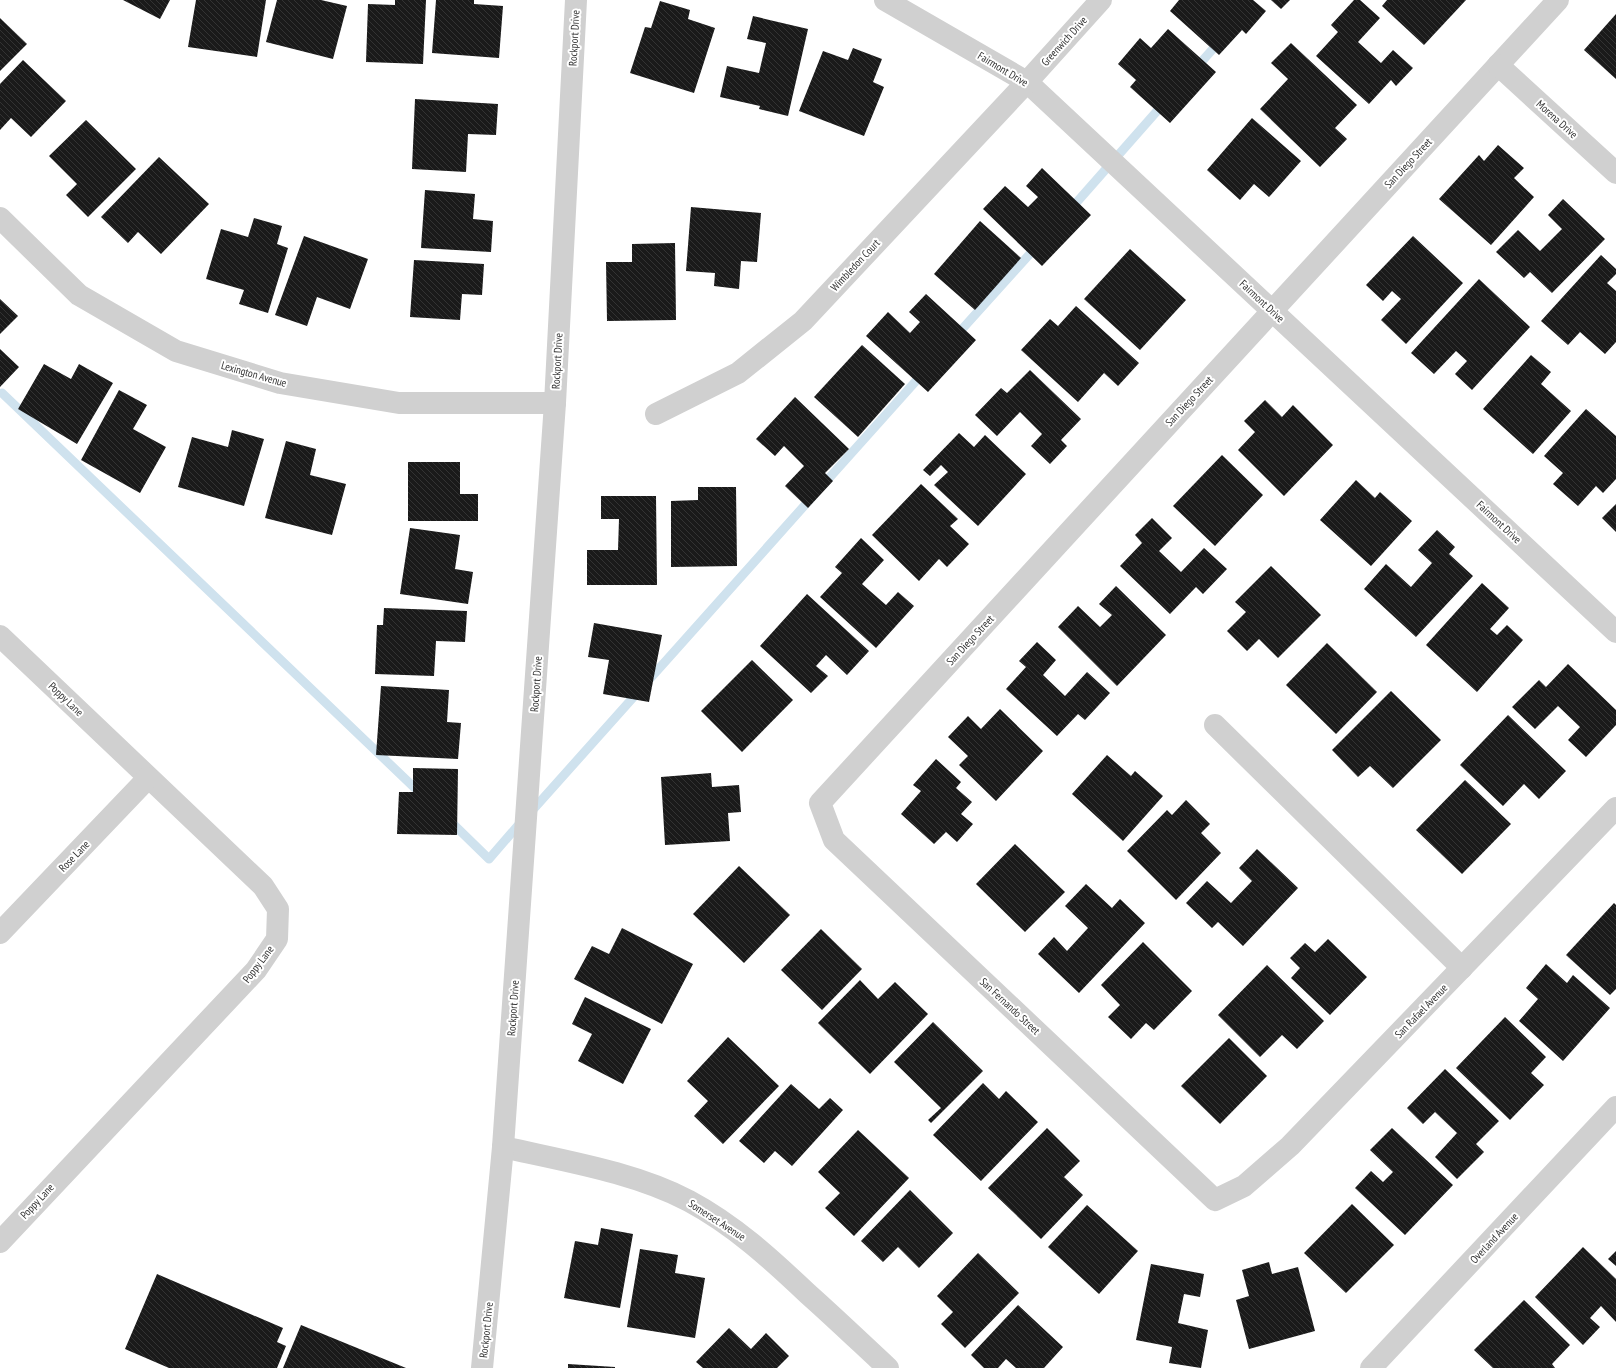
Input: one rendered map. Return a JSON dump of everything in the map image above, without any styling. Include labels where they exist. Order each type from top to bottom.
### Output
[{"type":"street","name":"Rockport Drive","points":[[482,1368],[503,1147],[555,402],[576,0]]},
{"type":"street","name":"Fairmont Drive","points":[[886,0],[1027,82],[1616,632]]},
{"type":"street","name":"Greenwich Drive","points":[[1027,82],[1101,0]]},
{"type":"street","name":"San Diego Street","points":[[820,802],[1558,0]]},
{"type":"street","name":"Morena Drive","points":[[1498,65],[1616,173]]},
{"type":"street","name":"Wimbledon Court","points":[[656,414],[738,373],[803,321],[1027,82]]},
{"type":"street","name":"Lexington Avenue","points":[[0,218],[79,295],[176,351],[280,383],[399,403],[555,402]]},
{"type":"street","name":"Poppy Lane","points":[[0,636],[262,886],[278,909],[277,938],[256,970],[1,1237]]},
{"type":"street","points":[[1215,725],[1462,968]]},
{"type":"street","name":"Rose Lane","points":[[0,933],[148,778]]},
{"type":"street","name":"San Fernando Street","points":[[820,802],[834,840],[1215,1200]]},
{"type":"street","name":"San Rafael Avenue","points":[[1215,1200],[1244,1186],[1290,1146],[1616,808]]},
{"type":"street","name":"Overland Avenue","points":[[1371,1368],[1616,1108]]},
{"type":"street","name":"Somerset Avenue","points":[[503,1147],[631,1176],[688,1200],[749,1240],[888,1368]]},
{"type":"building","points":[[123,0],[170,0],[160,19]]},
{"type":"building","points":[[196,0],[266,0],[257,57],[188,47]]},
{"type":"building","points":[[277,0],[321,0],[347,6],[333,59],[266,42]]},
{"type":"building","points":[[395,0],[426,0],[423,64],[366,62],[368,4],[395,5]]},
{"type":"building","points":[[436,0],[474,0],[474,4],[503,6],[499,58],[432,53]]},
{"type":"building","points":[[1179,0],[1253,0],[1266,11],[1246,34],[1242,30],[1219,55],[1170,11]]},
{"type":"building","points":[[1271,0],[1290,0],[1281,9]]},
{"type":"building","points":[[1354,0],[1360,0],[1380,18],[1358,42],[1381,63],[1393,50],[1413,68],[1396,86],[1391,80],[1369,104],[1316,56],[1338,32],[1331,25]]},
{"type":"building","points":[[1387,0],[1466,0],[1424,45],[1382,6]]},
{"type":"building","points":[[660,1],[690,10],[688,19],[715,28],[694,93],[630,73],[645,27],[651,28]]},
{"type":"building","points":[[1616,14],[1616,79],[1584,50]]},
{"type":"building","points":[[753,16],[808,29],[788,116],[759,109],[760,106],[720,97],[727,66],[759,73],[766,43],[747,39]]},
{"type":"building","points":[[0,18],[27,44],[0,71]]},
{"type":"building","points":[[1168,29],[1216,72],[1170,123],[1130,87],[1136,80],[1118,64],[1140,38],[1151,48]]},
{"type":"building","points":[[1291,43],[1357,105],[1335,128],[1347,139],[1320,167],[1260,109],[1288,79],[1271,63]]},
{"type":"building","points":[[853,48],[882,59],[873,82],[884,87],[864,136],[799,111],[823,51],[848,60]]},
{"type":"building","points":[[23,60],[66,101],[31,137],[11,118],[0,130],[0,84]]},
{"type":"building","points":[[415,99],[498,104],[496,135],[468,134],[466,172],[412,169]]},
{"type":"building","points":[[1252,118],[1301,161],[1269,197],[1254,184],[1240,200],[1207,170]]},
{"type":"building","points":[[86,120],[136,169],[88,217],[66,195],[77,184],[49,156]]},
{"type":"building","points":[[1498,145],[1524,168],[1514,178],[1534,197],[1491,245],[1439,199],[1479,155],[1484,161]]},
{"type":"building","points":[[159,157],[209,204],[161,254],[138,232],[128,243],[101,217]]},
{"type":"building","points":[[1042,168],[1091,215],[1042,266],[983,209],[1005,186],[1028,207],[1038,197],[1026,186]]},
{"type":"building","points":[[425,190],[475,194],[473,219],[493,221],[491,252],[421,248]]},
{"type":"building","points":[[1563,199],[1605,239],[1552,293],[1530,272],[1524,278],[1496,252],[1518,230],[1540,251],[1562,229],[1548,215]]},
{"type":"building","points":[[691,207],[761,213],[757,262],[741,261],[739,289],[714,286],[715,273],[686,271]]},
{"type":"building","points":[[254,218],[282,226],[277,244],[288,248],[268,313],[239,304],[244,290],[206,279],[221,229],[248,237]]},
{"type":"building","points":[[980,221],[1021,258],[975,310],[934,274]]},
{"type":"building","points":[[304,236],[368,259],[350,309],[317,297],[307,326],[275,315]]},
{"type":"building","points":[[1413,236],[1463,283],[1406,344],[1381,320],[1401,299],[1392,291],[1383,301],[1366,285]]},
{"type":"building","points":[[675,243],[676,320],[607,321],[606,262],[632,262],[632,244]]},
{"type":"building","points":[[1130,249],[1186,300],[1140,350],[1084,299]]},
{"type":"building","points":[[1601,255],[1616,269],[1616,274],[1607,283],[1616,291],[1616,342],[1605,354],[1580,332],[1568,345],[1541,321]]},
{"type":"building","points":[[414,260],[484,264],[482,295],[462,294],[460,320],[410,317]]},
{"type":"building","points":[[1479,279],[1530,327],[1472,390],[1455,374],[1467,361],[1456,351],[1434,374],[1411,353]]},
{"type":"building","points":[[926,294],[976,340],[928,392],[866,336],[888,312],[910,333],[920,322],[909,312]]},
{"type":"building","points":[[0,299],[18,316],[0,334]]},
{"type":"building","points":[[1076,306],[1139,363],[1118,386],[1104,373],[1078,402],[1021,350],[1050,319],[1058,326]]},
{"type":"building","points":[[862,345],[905,384],[858,437],[814,397]]},
{"type":"building","points":[[0,349],[19,367],[0,387]]},
{"type":"building","points":[[1531,355],[1551,372],[1541,384],[1571,411],[1533,454],[1483,409]]},
{"type":"building","points":[[44,364],[71,379],[79,364],[113,383],[77,444],[18,409]]},
{"type":"building","points":[[1030,370],[1081,419],[1061,440],[1067,446],[1050,464],[1031,446],[1042,434],[1020,412],[997,436],[975,415],[1001,388],[1007,393]]},
{"type":"building","points":[[119,390],[147,405],[133,429],[166,447],[140,493],[81,460]]},
{"type":"building","points":[[795,397],[849,449],[825,473],[833,481],[808,508],[785,486],[804,466],[784,446],[775,456],[756,439]]},
{"type":"building","points":[[1265,400],[1282,417],[1293,405],[1333,445],[1284,496],[1238,450],[1255,432],[1244,421]]},
{"type":"building","points":[[1586,409],[1616,436],[1616,479],[1603,493],[1596,486],[1578,506],[1553,484],[1563,473],[1544,456]]},
{"type":"building","points":[[232,430],[264,439],[244,506],[178,487],[192,437],[228,447]]},
{"type":"building","points":[[959,433],[974,447],[985,435],[1026,474],[978,526],[934,485],[948,472],[941,465],[930,476],[923,470]]},
{"type":"building","points":[[286,441],[316,449],[310,475],[346,484],[332,535],[265,518]]},
{"type":"building","points":[[1222,455],[1263,495],[1215,546],[1173,506]]},
{"type":"building","points":[[408,462],[460,462],[460,494],[478,494],[478,521],[408,521]]},
{"type":"building","points":[[1356,480],[1375,498],[1380,492],[1412,521],[1371,566],[1320,520]]},
{"type":"building","points":[[921,484],[958,519],[950,526],[969,544],[947,567],[939,559],[919,581],[872,535]]},
{"type":"building","points":[[698,487],[736,487],[737,566],[671,567],[671,501],[698,500]]},
{"type":"building","points":[[601,496],[656,496],[657,585],[587,585],[587,550],[618,550],[619,519],[601,519]]},
{"type":"building","points":[[1616,504],[1616,532],[1602,518]]},
{"type":"building","points":[[1152,518],[1172,538],[1159,551],[1181,572],[1204,548],[1227,569],[1203,594],[1196,587],[1170,614],[1120,566],[1142,543],[1135,535]]},
{"type":"building","points":[[410,528],[460,535],[455,569],[473,572],[468,604],[400,594]]},
{"type":"building","points":[[1437,530],[1455,547],[1449,554],[1473,576],[1416,637],[1364,589],[1386,564],[1411,587],[1432,563],[1418,550]]},
{"type":"building","points":[[861,538],[884,560],[862,584],[886,605],[898,592],[914,606],[876,648],[820,597],[842,573],[835,567]]},
{"type":"building","points":[[1271,566],[1321,615],[1278,658],[1259,639],[1247,651],[1227,631],[1246,612],[1235,602]]},
{"type":"building","points":[[1482,583],[1509,608],[1490,629],[1497,635],[1507,625],[1523,640],[1477,692],[1426,645]]},
{"type":"building","points":[[1116,586],[1166,635],[1117,686],[1058,627],[1078,606],[1100,627],[1112,615],[1099,604]]},
{"type":"building","points":[[807,594],[869,651],[847,675],[826,655],[816,666],[828,676],[811,693],[760,646]]},
{"type":"building","points":[[384,608],[467,611],[465,642],[436,641],[434,676],[375,674],[377,625],[383,625]]},
{"type":"building","points":[[594,623],[662,635],[649,702],[603,694],[609,660],[588,657]]},
{"type":"building","points":[[1037,642],[1056,660],[1043,675],[1065,696],[1087,672],[1110,693],[1085,720],[1078,714],[1057,736],[1006,689],[1026,667],[1019,661]]},
{"type":"building","points":[[1327,643],[1377,692],[1336,734],[1286,685]]},
{"type":"building","points":[[752,660],[793,700],[742,752],[701,711]]},
{"type":"building","points":[[1568,664],[1616,710],[1616,725],[1586,757],[1568,740],[1580,727],[1558,706],[1535,729],[1512,707],[1539,680],[1546,687]]},
{"type":"building","points":[[381,686],[449,690],[447,722],[461,723],[458,759],[376,755]]},
{"type":"building","points":[[1391,691],[1441,740],[1393,788],[1370,766],[1358,777],[1332,750]]},
{"type":"building","points":[[1000,709],[1043,751],[996,801],[959,765],[968,756],[948,737],[968,716],[981,729]]},
{"type":"building","points":[[1508,715],[1566,771],[1539,799],[1524,784],[1503,806],[1460,765]]},
{"type":"building","points":[[1107,755],[1131,776],[1135,771],[1163,796],[1123,841],[1072,794]]},
{"type":"building","points":[[936,759],[961,782],[956,788],[972,802],[961,814],[973,824],[957,842],[946,832],[934,844],[901,814],[921,791],[913,785]]},
{"type":"building","points":[[413,768],[458,769],[457,835],[397,834],[399,792],[413,792]]},
{"type":"building","points":[[711,773],[712,787],[739,785],[741,812],[728,813],[730,841],[665,845],[661,777]]},
{"type":"building","points":[[1465,780],[1511,824],[1462,874],[1416,830]]},
{"type":"building","points":[[1186,800],[1210,824],[1201,833],[1221,853],[1176,900],[1127,851],[1167,810],[1172,815]]},
{"type":"building","points":[[1015,844],[1065,892],[1025,932],[976,884]]},
{"type":"building","points":[[1257,849],[1298,888],[1243,946],[1218,922],[1212,928],[1186,903],[1207,881],[1231,903],[1252,881],[1239,868]]},
{"type":"building","points":[[739,866],[790,915],[744,963],[693,914]]},
{"type":"building","points":[[1086,884],[1112,908],[1120,899],[1145,923],[1079,993],[1038,954],[1054,937],[1067,951],[1088,928],[1065,906]]},
{"type":"building","points":[[1614,903],[1616,905],[1616,989],[1610,995],[1566,955]]},
{"type":"building","points":[[622,928],[693,964],[662,1024],[574,979],[592,946],[609,954]]},
{"type":"building","points":[[821,929],[862,969],[822,1010],[781,970]]},
{"type":"building","points":[[1328,939],[1367,977],[1330,1015],[1291,978],[1300,968],[1290,958],[1305,943],[1315,952]]},
{"type":"building","points":[[1143,942],[1192,991],[1154,1030],[1146,1023],[1131,1039],[1108,1017],[1120,1005],[1101,985]]},
{"type":"building","points":[[1546,964],[1567,983],[1573,975],[1610,1008],[1563,1061],[1519,1021],[1538,999],[1526,988]]},
{"type":"building","points":[[1267,965],[1324,1021],[1297,1049],[1282,1035],[1260,1057],[1218,1015]]},
{"type":"building","points":[[860,980],[878,999],[895,982],[928,1014],[870,1074],[818,1023]]},
{"type":"building","points":[[585,997],[651,1029],[623,1084],[578,1061],[592,1034],[572,1024]]},
{"type":"building","points":[[1505,1017],[1546,1057],[1531,1073],[1544,1085],[1510,1120],[1456,1068]]},
{"type":"building","points":[[933,1022],[983,1071],[931,1123],[928,1120],[941,1108],[894,1062]]},
{"type":"building","points":[[728,1037],[779,1086],[723,1144],[694,1116],[708,1101],[687,1081]]},
{"type":"building","points":[[1229,1038],[1267,1076],[1220,1124],[1181,1086]]},
{"type":"building","points":[[1445,1069],[1499,1121],[1476,1144],[1484,1152],[1457,1179],[1435,1157],[1457,1133],[1435,1112],[1423,1124],[1407,1108]]},
{"type":"building","points":[[983,1083],[999,1099],[1006,1091],[1038,1122],[981,1181],[933,1135]]},
{"type":"building","points":[[791,1084],[819,1109],[830,1098],[843,1110],[792,1166],[775,1151],[764,1163],[739,1141]]},
{"type":"building","points":[[1047,1128],[1080,1161],[1064,1177],[1083,1195],[1041,1239],[988,1188]]},
{"type":"building","points":[[1392,1128],[1453,1185],[1405,1235],[1355,1188],[1371,1171],[1383,1182],[1393,1172],[1370,1150]]},
{"type":"building","points":[[858,1130],[909,1178],[854,1236],[825,1208],[840,1193],[818,1172]]},
{"type":"building","points":[[910,1190],[953,1233],[919,1268],[898,1247],[883,1262],[861,1241]]},
{"type":"building","points":[[1352,1204],[1394,1245],[1346,1293],[1304,1253]]},
{"type":"building","points":[[1087,1205],[1138,1251],[1099,1294],[1048,1247]]},
{"type":"building","points":[[601,1228],[633,1234],[620,1308],[564,1298],[575,1241],[598,1245]]},
{"type":"building","points":[[1583,1247],[1616,1279],[1616,1322],[1601,1306],[1590,1318],[1600,1327],[1583,1345],[1535,1297]]},
{"type":"building","points":[[640,1249],[678,1255],[675,1273],[705,1278],[695,1338],[627,1327]]},
{"type":"building","points":[[1616,1251],[1616,1266],[1608,1259]]},
{"type":"building","points":[[978,1253],[1019,1293],[965,1348],[941,1324],[953,1312],[937,1296]]},
{"type":"building","points":[[1269,1262],[1272,1274],[1298,1267],[1315,1331],[1249,1349],[1236,1300],[1249,1296],[1242,1270]]},
{"type":"building","points":[[1151,1264],[1204,1274],[1200,1297],[1184,1294],[1178,1323],[1208,1330],[1201,1368],[1169,1363],[1172,1347],[1136,1340]]},
{"type":"building","points":[[157,1274],[283,1328],[277,1342],[286,1346],[277,1368],[169,1368],[125,1349]]},
{"type":"building","points":[[1524,1300],[1570,1345],[1552,1364],[1555,1368],[1493,1368],[1474,1350]]},
{"type":"building","points":[[1018,1305],[1063,1347],[1044,1368],[1016,1368],[1006,1359],[998,1368],[984,1368],[971,1355]]},
{"type":"building","points":[[301,1325],[406,1368],[283,1368]]},
{"type":"building","points":[[729,1328],[751,1349],[766,1333],[789,1356],[777,1368],[703,1368],[696,1362]]},
{"type":"building","points":[[568,1364],[615,1367],[615,1368],[568,1368]]},
{"type":"waterway","points":[[1195,69],[1220,41]]},
{"type":"waterway","points":[[1069,211],[1165,102]]},
{"type":"waterway","points":[[955,337],[1037,246]]},
{"type":"waterway","points":[[822,486],[924,372]]},
{"type":"waterway","points":[[2,393],[421,794]]},
{"type":"waterway","points":[[530,813],[813,496]]},
{"type":"waterway","points":[[448,819],[489,859],[521,822]]}]
